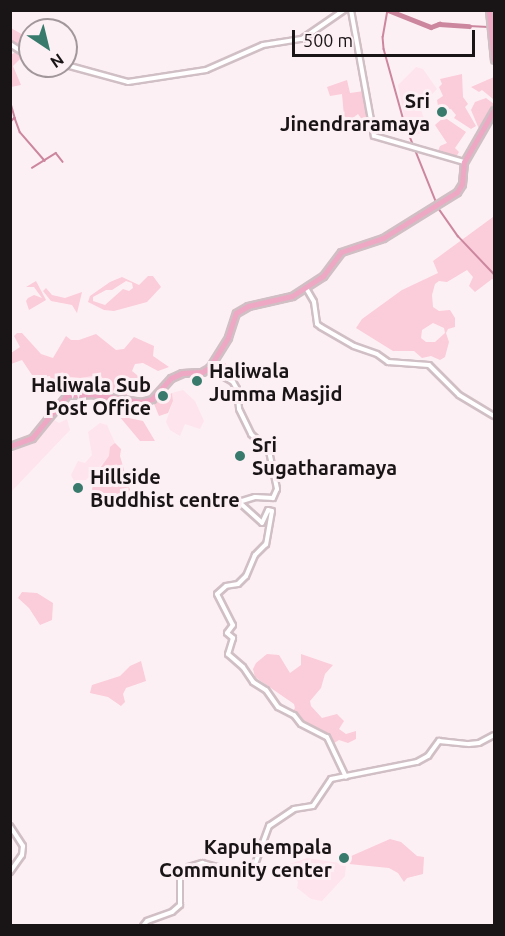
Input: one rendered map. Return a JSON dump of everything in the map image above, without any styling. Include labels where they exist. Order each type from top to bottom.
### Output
[{"type":"main road","points":[[489,10],[489,27],[495,60]]},
{"type":"main road","points":[[10,446],[32,438],[67,395],[92,394],[141,402],[152,399],[171,378],[182,373],[202,372],[208,368],[228,337],[236,313],[248,306],[292,296],[323,276],[341,252],[383,238],[438,206],[457,192],[462,184],[464,162],[495,110]]},
{"type":"street","points":[[78,68],[128,82],[206,70],[263,45],[302,39],[344,10]]},
{"type":"street","points":[[351,10],[374,136],[464,162]]},
{"type":"street","points":[[306,288],[314,302],[317,324],[320,327],[354,346],[378,354],[388,362],[429,365],[459,395],[495,416]]},
{"type":"street","points":[[208,368],[233,382],[237,389],[239,410],[251,434],[263,448],[269,451],[277,489],[273,498],[255,497],[238,502],[262,523],[268,510],[272,511],[266,544],[255,555],[246,576],[238,584],[226,586],[217,594],[233,625],[228,633],[233,638],[228,654],[243,667],[253,682],[266,690],[278,707],[294,716],[301,724],[317,730],[328,739],[346,777]]},
{"type":"street","points":[[142,926],[147,921],[172,912],[180,905],[179,880],[183,871],[202,863],[236,872],[250,870],[256,864],[269,826],[294,809],[313,806],[327,782],[417,762],[428,756],[439,741],[479,743],[495,735]]},
{"type":"street","points":[[10,826],[23,846],[22,855],[10,872]]},
{"type":"shaded area","points":[[11,28],[18,32],[18,44],[15,48],[11,44]]},
{"type":"shaded area","points":[[18,50],[18,61],[13,66],[21,85],[11,87],[11,55]]},
{"type":"shaded area","points":[[416,67],[423,69],[437,89],[420,107],[428,130],[414,136],[411,135],[405,121],[398,85]]},
{"type":"shaded area","points":[[462,74],[463,97],[468,104],[465,107],[476,126],[471,129],[454,118],[456,115],[451,109],[442,110],[437,100],[443,96],[439,87],[442,84],[440,79]]},
{"type":"shaded area","points":[[494,77],[493,99],[482,90],[479,92],[471,87]]},
{"type":"shaded area","points":[[347,80],[350,93],[364,91],[370,120],[363,121],[358,114],[350,120],[344,116],[342,94],[330,96],[327,87]]},
{"type":"shaded area","points":[[486,98],[494,104],[479,129],[471,110],[475,102]]},
{"type":"shaded area","points":[[444,117],[466,132],[455,148],[459,152],[456,157],[438,151],[440,146],[447,143],[435,125]]},
{"type":"shaded area","points":[[493,217],[494,280],[492,279],[475,292],[469,286],[473,277],[467,270],[447,282],[439,281],[435,284],[432,295],[433,307],[439,311],[450,310],[455,318],[455,327],[448,329],[446,333],[449,342],[445,357],[440,360],[431,356],[422,358],[414,351],[393,351],[356,328],[362,319],[402,290],[438,273],[433,261]],"holes":[[[433,323],[444,328],[445,333],[435,342],[426,342],[421,338],[422,330]]]},
{"type":"shaded area","points":[[148,276],[153,276],[161,287],[147,302],[114,311],[104,310],[88,302],[90,296],[110,282],[122,277],[139,285]],"holes":[[[126,281],[132,283],[133,288],[129,291],[123,289],[105,305],[93,301],[93,297],[106,290],[112,290]]]},
{"type":"shaded area","points":[[36,281],[46,300],[29,310],[26,301],[28,298],[34,295],[42,298],[34,287],[26,287]]},
{"type":"shaded area","points":[[46,288],[52,295],[65,298],[82,292],[77,313],[72,305],[51,301],[43,291]]},
{"type":"shaded area","points":[[22,333],[41,354],[53,358],[66,336],[71,340],[79,340],[96,334],[116,350],[124,349],[134,337],[154,346],[153,356],[169,367],[158,371],[143,363],[135,364],[132,371],[143,380],[141,384],[129,388],[125,401],[106,397],[106,382],[100,375],[80,378],[63,376],[52,382],[50,376],[34,378],[22,360],[11,364],[11,353],[20,347],[14,336]]},
{"type":"shaded area","points":[[224,362],[238,375],[231,380],[220,374]]},
{"type":"shaded area","points":[[100,375],[106,382],[106,397],[67,395],[52,382],[62,376],[80,378]]},
{"type":"shaded area","points":[[183,390],[195,401],[204,421],[200,429],[185,424],[180,436],[170,430],[166,422],[173,401],[172,393]]},
{"type":"shaded area","points":[[172,393],[173,401],[168,413],[159,416],[152,399],[156,395],[162,399]]},
{"type":"shaded area","points":[[119,416],[143,421],[155,441],[140,441]]},
{"type":"shaded area","points":[[51,418],[59,423],[67,419],[70,430],[11,492],[11,453]]},
{"type":"shaded area","points":[[100,423],[107,425],[115,443],[110,456],[86,480],[74,481],[71,475],[78,461],[85,463],[92,455],[88,432]]},
{"type":"shaded area","points":[[115,443],[121,449],[120,456],[130,490],[110,507],[98,501],[92,489],[97,472],[109,456],[110,447]]},
{"type":"shaded area","points":[[22,592],[37,593],[53,603],[52,620],[40,625],[29,608],[18,598]]},
{"type":"shaded area","points":[[267,654],[279,655],[290,673],[301,665],[301,654],[333,665],[325,674],[321,688],[310,701],[311,706],[322,718],[337,714],[344,721],[339,729],[346,734],[356,731],[356,739],[348,743],[339,740],[331,745],[328,739],[301,724],[291,714],[295,708],[294,704],[255,677],[253,669],[256,663]]},
{"type":"shaded area","points":[[141,661],[146,681],[126,688],[123,694],[125,702],[121,706],[108,697],[90,693],[92,685],[120,676],[130,666]]},
{"type":"shaded area","points":[[390,839],[401,842],[417,856],[424,857],[423,874],[407,878],[404,882],[398,873],[389,868],[349,864],[349,857]]},
{"type":"shaded area","points":[[307,858],[346,864],[345,876],[322,901],[311,899],[297,888],[298,882],[290,864]]},
{"type":"waterway","points":[[388,10],[383,37],[384,49],[405,124],[436,201]]},
{"type":"waterway","points":[[388,10],[431,27],[439,24],[469,26]]},
{"type":"waterway","points":[[469,26],[488,27]]},
{"type":"waterway","points":[[10,100],[15,118],[12,121]]},
{"type":"waterway","points":[[15,118],[20,132],[45,161]]},
{"type":"waterway","points":[[32,168],[56,153],[63,162]]},
{"type":"waterway","points":[[437,206],[458,236],[494,274]]},
{"type":"place","name":"Sri Jinendraramaya","points":[[442,112]]},
{"type":"place","name":"Haliwala Jumma Masjid","points":[[197,381]]},
{"type":"place","name":"Haliwala Sub Post Office","points":[[163,396]]},
{"type":"place","name":"Sri Sugatharamaya","points":[[240,456]]},
{"type":"place","name":"Hillside Buddhist centre","points":[[78,488]]},
{"type":"place","name":"Kapuhempala Community center","points":[[344,858]]}]
